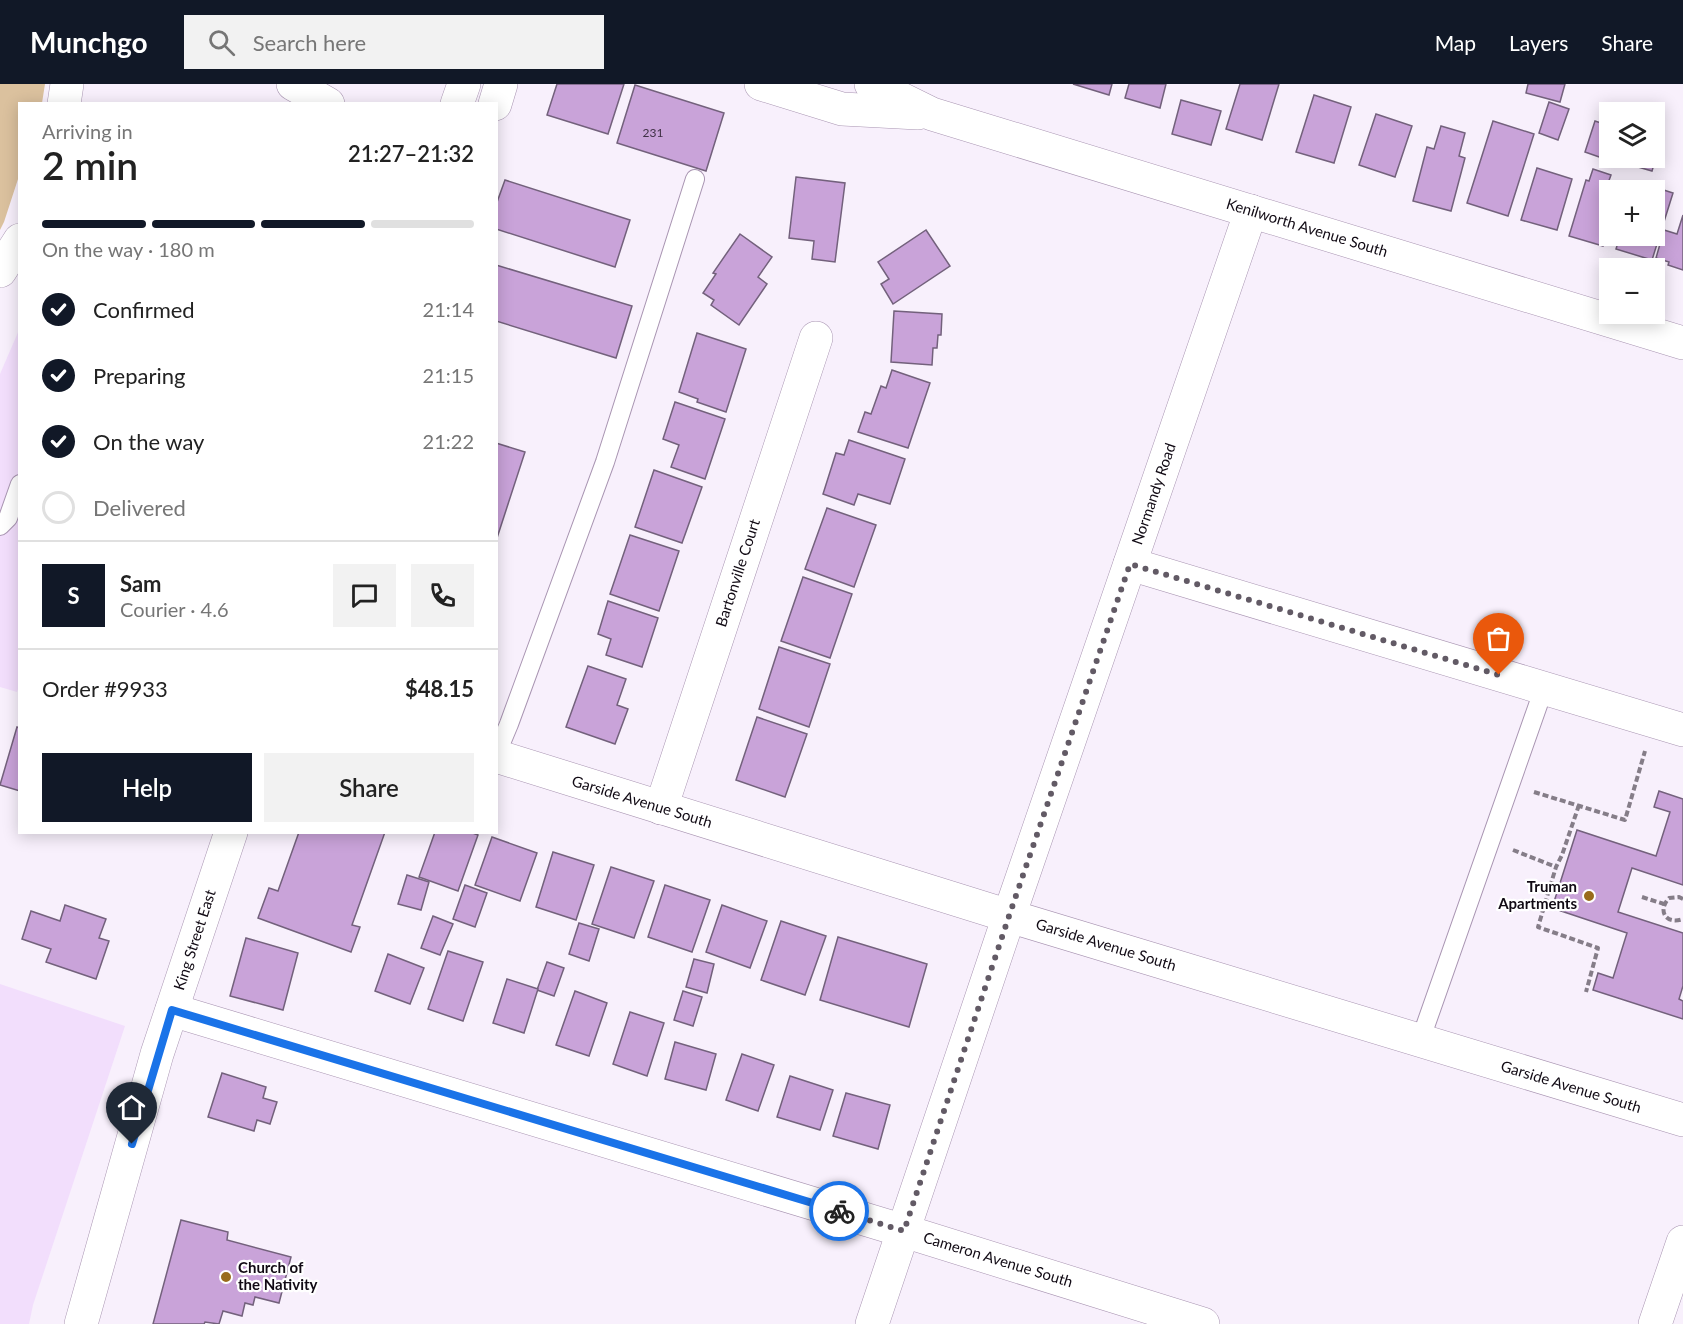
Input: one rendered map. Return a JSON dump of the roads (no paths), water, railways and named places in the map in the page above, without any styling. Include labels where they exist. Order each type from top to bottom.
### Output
[{"type":"street","points":[[64,102],[67,84]]},
{"type":"street","points":[[292,84],[324,102]]},
{"type":"street","points":[[458,102],[464,84]]},
{"type":"street","points":[[496,102],[501,84]]},
{"type":"street","name":"Kenilworth Avenue South","points":[[761,84],[843,109],[932,114]]},
{"type":"street","name":"Kenilworth Avenue South","points":[[871,84],[932,114],[1683,343]]},
{"type":"street","name":"Normandy Road","points":[[872,1324],[1009,916],[1251,211]]},
{"type":"street","points":[[0,271],[18,243]]},
{"type":"street","name":"Bartonville Court","points":[[661,808],[816,338]]},
{"type":"street","points":[[1130,564],[1668,725]]},
{"type":"street","name":"Garside Avenue South","points":[[498,757],[1009,916],[1683,1120]]},
{"type":"street","name":"King Street East","points":[[81,1324],[154,1066],[230,834]]},
{"type":"street","name":"Cameron Avenue South","points":[[172,1010],[904,1231],[1203,1324]]},
{"type":"street","points":[[1655,1324],[1683,1242]]},
{"type":"lane","points":[[498,751],[605,462],[695,180]]},
{"type":"lane","points":[[9,522],[18,491]]},
{"type":"lane","points":[[1420,1041],[1544,688]]},
{"type":"place","name":"Truman Apartments","points":[[1589,896]]},
{"type":"place","name":"Church of the Nativity","points":[[226,1277]]}]
